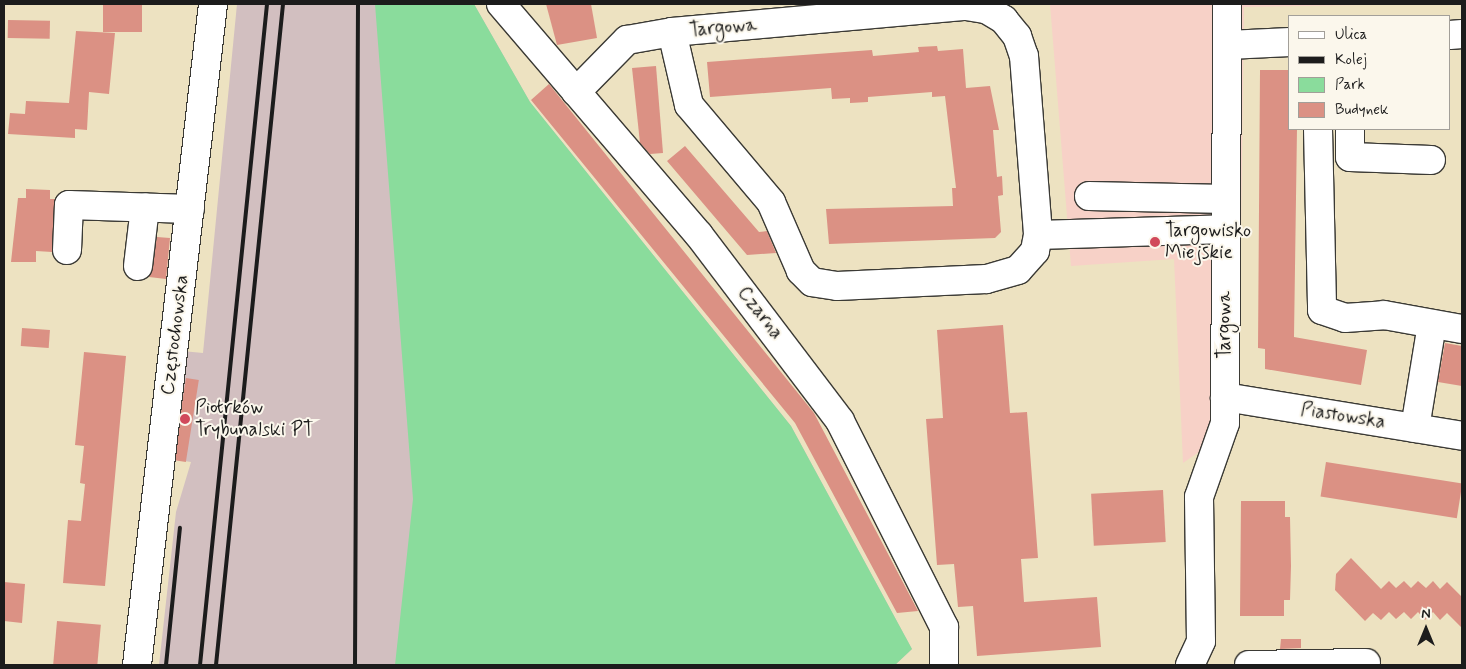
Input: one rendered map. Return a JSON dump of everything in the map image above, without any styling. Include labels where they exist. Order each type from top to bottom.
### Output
[{"type":"street","name":"Częstochowska","points":[[137,665],[213,4]]},
{"type":"street","name":"Czarna","points":[[501,4],[699,235],[806,371],[840,421],[944,627],[944,665]]},
{"type":"street","name":"Targowa","points":[[1190,665],[1201,640],[1199,497],[1224,433],[1227,4]]},
{"type":"street","name":"Targowa","points":[[966,6],[986,10],[1017,36],[1024,56],[1038,235],[1025,266],[996,277],[837,286],[812,282],[801,270],[771,202],[689,106],[672,32],[966,6]]},
{"type":"street","points":[[576,92],[627,40],[672,32]]},
{"type":"street","points":[[1228,45],[1288,42]]},
{"type":"street","points":[[1318,130],[1322,310],[1345,318],[1384,315],[1462,329]]},
{"type":"street","points":[[1350,130],[1350,157],[1431,160]]},
{"type":"street","points":[[1089,196],[1226,199]]},
{"type":"street","points":[[67,250],[70,205],[190,209]]},
{"type":"street","points":[[138,266],[145,207]]},
{"type":"street","points":[[1038,235],[1225,229]]},
{"type":"street","points":[[1415,428],[1432,324]]},
{"type":"street","name":"Piastowska","points":[[1225,397],[1462,436]]},
{"type":"street","points":[[1249,665],[1366,663]]},
{"type":"shaded area","points":[[237,4],[474,4],[530,102],[791,426],[912,649],[895,665],[159,665],[176,512],[191,462],[171,459],[182,351],[203,353]]},
{"type":"shaded area","name":"Targowisko Miejskie","points":[[1050,4],[1425,4],[1244,7],[1239,386],[1206,447],[1183,463],[1174,259],[1071,266]]},
{"type":"green space","points":[[375,4],[474,4],[530,102],[791,426],[912,649],[895,665],[395,665],[413,499]]},
{"type":"building","points":[[103,4],[142,4],[142,32],[103,32]]},
{"type":"building","points":[[546,4],[591,4],[597,38],[557,45]]},
{"type":"building","points":[[8,20],[50,21],[50,39],[8,38]]},
{"type":"building","points":[[76,31],[115,33],[109,94],[89,92],[87,130],[75,129],[75,138],[8,134],[10,113],[25,114],[26,101],[69,103]]},
{"type":"building","points":[[937,46],[938,51],[963,49],[966,88],[990,86],[999,130],[993,130],[997,177],[1002,176],[1003,195],[998,196],[1001,232],[995,238],[829,244],[826,209],[953,206],[952,188],[956,188],[945,96],[932,97],[932,92],[868,97],[868,102],[850,103],[850,98],[832,99],[831,88],[710,97],[707,62],[872,50],[873,56],[919,52],[918,47]]},
{"type":"building","points":[[656,66],[663,153],[650,154],[640,143],[632,68]]},
{"type":"building","points":[[1260,70],[1288,70],[1288,130],[1297,130],[1294,337],[1367,350],[1361,385],[1265,369],[1265,349],[1258,348]]},
{"type":"building","points":[[549,84],[814,413],[918,611],[897,613],[795,423],[531,100]]},
{"type":"building","points":[[685,146],[759,232],[767,231],[776,253],[747,255],[667,161]]},
{"type":"building","points":[[26,189],[50,190],[50,199],[55,199],[52,252],[36,251],[36,262],[11,262],[18,198],[26,198]]},
{"type":"building","points":[[157,237],[170,238],[166,279],[149,277]]},
{"type":"building","points":[[1003,325],[1010,413],[1027,412],[1038,558],[1021,559],[1024,602],[1097,597],[1101,647],[977,656],[973,606],[958,607],[954,564],[937,565],[926,419],[943,418],[937,330]]},
{"type":"building","points":[[22,328],[50,330],[49,348],[21,346]]},
{"type":"building","points":[[1445,343],[1462,346],[1462,386],[1438,382]]},
{"type":"building","points":[[84,352],[126,356],[105,586],[63,583],[68,520],[81,521],[85,484],[80,483],[84,446],[75,445]]},
{"type":"building","name":"Piotrków Trybunalski PT","points":[[186,378],[199,380],[186,462],[173,460]]},
{"type":"building","points":[[1326,462],[1462,484],[1457,518],[1321,497]]},
{"type":"building","points":[[1163,490],[1166,542],[1094,546],[1091,494]]},
{"type":"building","points":[[1241,501],[1285,501],[1285,517],[1290,517],[1291,566],[1290,600],[1284,600],[1284,616],[1240,616]]},
{"type":"building","points":[[1351,558],[1381,589],[1389,581],[1396,588],[1404,581],[1411,588],[1418,581],[1426,588],[1433,581],[1440,589],[1447,582],[1462,597],[1462,628],[1447,613],[1440,620],[1433,612],[1425,620],[1418,612],[1411,619],[1404,612],[1396,619],[1389,612],[1381,620],[1373,613],[1365,621],[1335,590],[1336,574]]},
{"type":"building","points":[[4,582],[25,584],[22,623],[4,621]]},
{"type":"building","points":[[57,621],[101,625],[97,665],[53,665]]},
{"type":"building","points":[[1281,639],[1301,639],[1301,648],[1280,649]]},
{"type":"railway","points":[[200,665],[267,4]]},
{"type":"railway","points":[[216,665],[283,4]]},
{"type":"railway","points":[[355,665],[358,4]]},
{"type":"railway","points":[[166,665],[180,528]]},
{"type":"place","name":"Targowisko Miejskie","points":[[1155,242]]},
{"type":"place","name":"Piotrków Trybunalski PT","points":[[185,419]]}]
